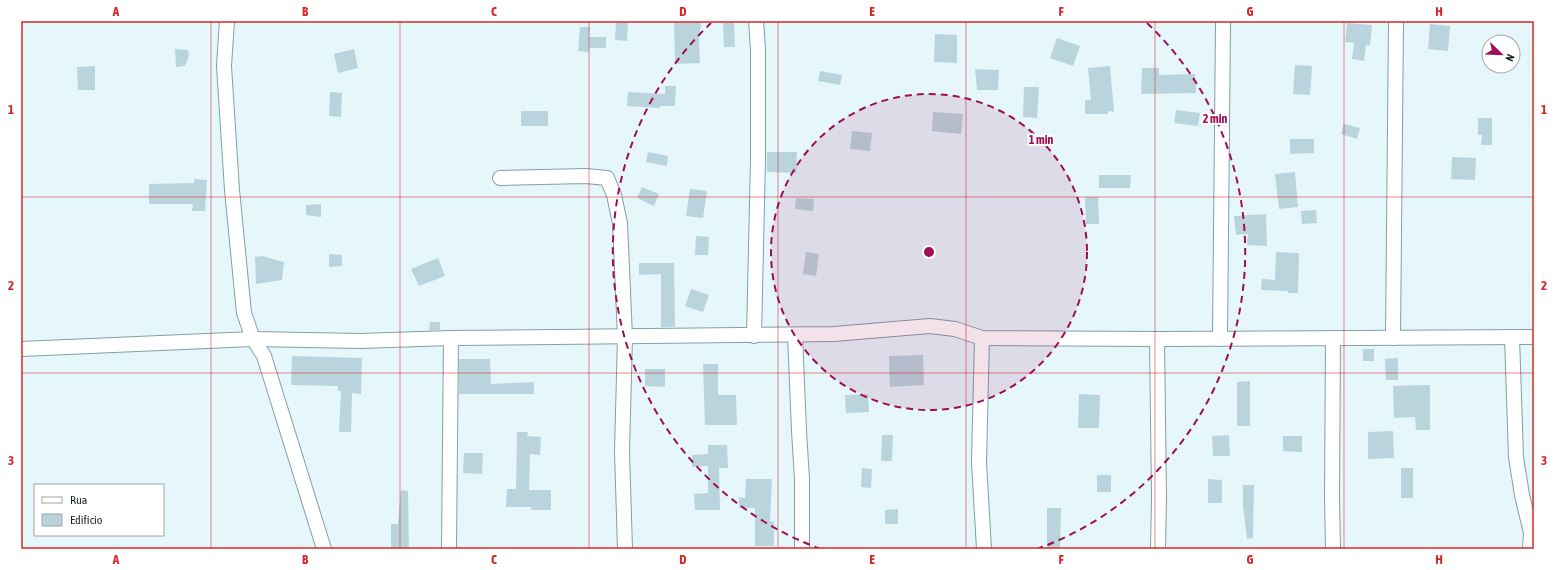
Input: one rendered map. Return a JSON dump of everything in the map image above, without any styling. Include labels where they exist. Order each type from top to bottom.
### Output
[{"type":"street","points":[[227,21],[224,66],[232,190],[244,313],[253,339],[264,356],[324,549]]},
{"type":"street","points":[[754,336],[758,159],[758,49],[756,21]]},
{"type":"street","points":[[1220,339],[1223,21]]},
{"type":"street","points":[[1393,338],[1396,21]]},
{"type":"street","points":[[500,178],[586,176],[607,178],[614,195],[620,223],[625,337],[622,450],[625,549]]},
{"type":"street","points":[[21,349],[253,339],[360,341],[451,338],[795,335],[834,334],[930,326],[954,329],[982,338],[1220,339],[1534,337]]},
{"type":"street","points":[[795,335],[802,479],[802,549]]},
{"type":"street","points":[[1512,337],[1516,457],[1531,533],[1530,549]]},
{"type":"street","points":[[449,549],[451,338]]},
{"type":"street","points":[[982,338],[980,462],[984,549]]},
{"type":"street","points":[[1333,338],[1333,549]]},
{"type":"street","points":[[1157,339],[1159,496],[1158,549]]},
{"type":"building","points":[[616,21],[628,21],[627,41],[615,40]]},
{"type":"building","points":[[674,21],[701,21],[699,36],[700,63],[675,64]]},
{"type":"building","points":[[734,22],[735,47],[724,47],[723,23]]},
{"type":"building","points":[[1347,23],[1372,25],[1370,45],[1366,45],[1364,61],[1352,59],[1354,43],[1345,42]]},
{"type":"building","points":[[1430,24],[1450,26],[1448,51],[1428,49]]},
{"type":"building","points":[[580,27],[590,27],[589,37],[606,37],[606,48],[589,48],[589,52],[578,51]]},
{"type":"building","points":[[935,34],[957,35],[957,63],[934,62]]},
{"type":"building","points":[[1057,38],[1080,46],[1073,66],[1050,58]]},
{"type":"building","points":[[175,49],[188,50],[189,56],[185,66],[176,67]]},
{"type":"building","points":[[354,49],[358,68],[338,73],[334,54]]},
{"type":"building","points":[[1295,65],[1312,66],[1310,95],[1293,94]]},
{"type":"building","points":[[95,66],[95,90],[78,90],[77,67]]},
{"type":"building","points":[[1110,66],[1114,112],[1108,111],[1108,114],[1085,114],[1085,100],[1091,100],[1088,68]]},
{"type":"building","points":[[1142,68],[1159,68],[1159,75],[1195,74],[1196,93],[1141,94]]},
{"type":"building","points":[[975,69],[999,70],[998,90],[977,90]]},
{"type":"building","points":[[820,71],[842,75],[840,85],[818,81]]},
{"type":"building","points":[[665,86],[676,86],[675,106],[660,106],[660,108],[627,106],[628,92],[665,94]]},
{"type":"building","points":[[1024,87],[1039,87],[1037,118],[1023,117]]},
{"type":"building","points":[[330,92],[342,93],[341,117],[329,116]]},
{"type":"building","points":[[1176,110],[1200,113],[1198,126],[1174,123]]},
{"type":"building","points":[[521,111],[548,111],[548,126],[521,126]]},
{"type":"building","points":[[933,112],[963,114],[961,134],[932,131]]},
{"type":"building","points":[[1478,118],[1492,118],[1492,145],[1481,145],[1482,135],[1478,135]]},
{"type":"building","points":[[1344,124],[1360,128],[1357,139],[1341,134]]},
{"type":"building","points":[[852,131],[872,133],[870,151],[850,149]]},
{"type":"building","points":[[1290,139],[1314,139],[1314,153],[1290,154]]},
{"type":"building","points":[[648,152],[668,156],[667,166],[646,162]]},
{"type":"building","points":[[767,152],[797,152],[796,173],[767,172]]},
{"type":"building","points":[[1452,157],[1476,158],[1475,180],[1451,179]]},
{"type":"building","points":[[1295,172],[1298,207],[1279,209],[1275,174]]},
{"type":"building","points":[[1099,175],[1131,175],[1130,188],[1099,188]]},
{"type":"building","points":[[194,179],[207,180],[205,211],[192,211],[193,204],[149,204],[149,184],[194,183]]},
{"type":"building","points":[[642,187],[659,194],[654,206],[637,198]]},
{"type":"building","points":[[690,189],[707,191],[703,218],[686,216]]},
{"type":"building","points":[[1085,197],[1098,197],[1099,224],[1086,224]]},
{"type":"building","points":[[796,198],[814,199],[813,211],[795,209]]},
{"type":"building","points":[[321,204],[321,217],[306,215],[306,205]]},
{"type":"building","points":[[1316,210],[1317,223],[1302,224],[1301,211]]},
{"type":"building","points":[[1266,214],[1267,246],[1247,245],[1248,234],[1236,235],[1234,216]]},
{"type":"building","points":[[696,236],[709,237],[708,255],[695,255]]},
{"type":"building","points":[[806,252],[819,254],[816,276],[803,274]]},
{"type":"building","points":[[1276,252],[1299,253],[1298,293],[1261,290],[1262,279],[1275,280]]},
{"type":"building","points":[[329,254],[342,255],[342,266],[329,267]]},
{"type":"building","points":[[262,256],[284,262],[282,280],[256,284],[255,257]]},
{"type":"building","points":[[438,258],[445,276],[419,286],[411,269]]},
{"type":"building","points":[[639,263],[674,263],[675,327],[661,327],[661,274],[639,275]]},
{"type":"building","points":[[691,289],[709,295],[703,312],[685,306]]},
{"type":"building","points":[[430,322],[440,322],[440,330],[429,330]]},
{"type":"building","points":[[1363,349],[1374,349],[1374,361],[1363,361]]},
{"type":"building","points":[[923,355],[924,385],[890,387],[889,356]]},
{"type":"building","points":[[292,356],[362,358],[361,394],[352,393],[351,432],[339,432],[341,391],[338,391],[338,386],[291,385]]},
{"type":"building","points":[[1398,358],[1398,380],[1386,380],[1385,359]]},
{"type":"building","points":[[459,359],[490,359],[491,384],[534,382],[534,394],[459,394]]},
{"type":"building","points":[[703,364],[718,364],[718,395],[736,395],[737,425],[705,425]]},
{"type":"building","points":[[645,369],[665,369],[665,387],[645,386]]},
{"type":"building","points":[[1250,381],[1250,426],[1237,426],[1237,382]]},
{"type":"building","points":[[1430,385],[1430,430],[1416,430],[1415,417],[1394,418],[1393,386]]},
{"type":"building","points":[[868,394],[869,412],[846,413],[845,395]]},
{"type":"building","points":[[1079,394],[1100,395],[1099,428],[1078,428]]},
{"type":"building","points":[[1393,431],[1394,458],[1368,459],[1368,432]]},
{"type":"building","points":[[517,432],[528,432],[527,436],[541,437],[540,455],[530,454],[529,490],[551,490],[551,510],[531,510],[531,507],[506,507],[507,489],[516,489]]},
{"type":"building","points":[[882,435],[893,435],[892,461],[881,461]]},
{"type":"building","points":[[1229,435],[1230,456],[1213,456],[1212,436]]},
{"type":"building","points":[[1283,436],[1302,436],[1302,452],[1283,451]]},
{"type":"building","points":[[708,445],[727,445],[728,468],[719,468],[720,510],[695,510],[694,494],[708,493],[708,466],[692,467],[692,455],[708,454]]},
{"type":"building","points":[[464,453],[483,453],[482,474],[463,473]]},
{"type":"building","points":[[862,468],[872,469],[871,488],[861,487]]},
{"type":"building","points":[[1401,468],[1413,468],[1413,498],[1401,498]]},
{"type":"building","points":[[1097,475],[1111,475],[1111,492],[1097,492]]},
{"type":"building","points":[[746,479],[772,479],[770,521],[774,521],[774,546],[755,546],[755,508],[739,508],[739,497],[745,498]]},
{"type":"building","points":[[1208,479],[1222,480],[1222,503],[1208,503]]},
{"type":"building","points":[[1243,485],[1254,485],[1253,538],[1247,539],[1243,506]]},
{"type":"building","points":[[401,490],[408,491],[409,549],[391,549],[391,524],[398,524]]},
{"type":"building","points":[[1047,508],[1061,508],[1060,548],[1047,548]]},
{"type":"building","points":[[898,509],[898,524],[885,524],[885,510]]}]
